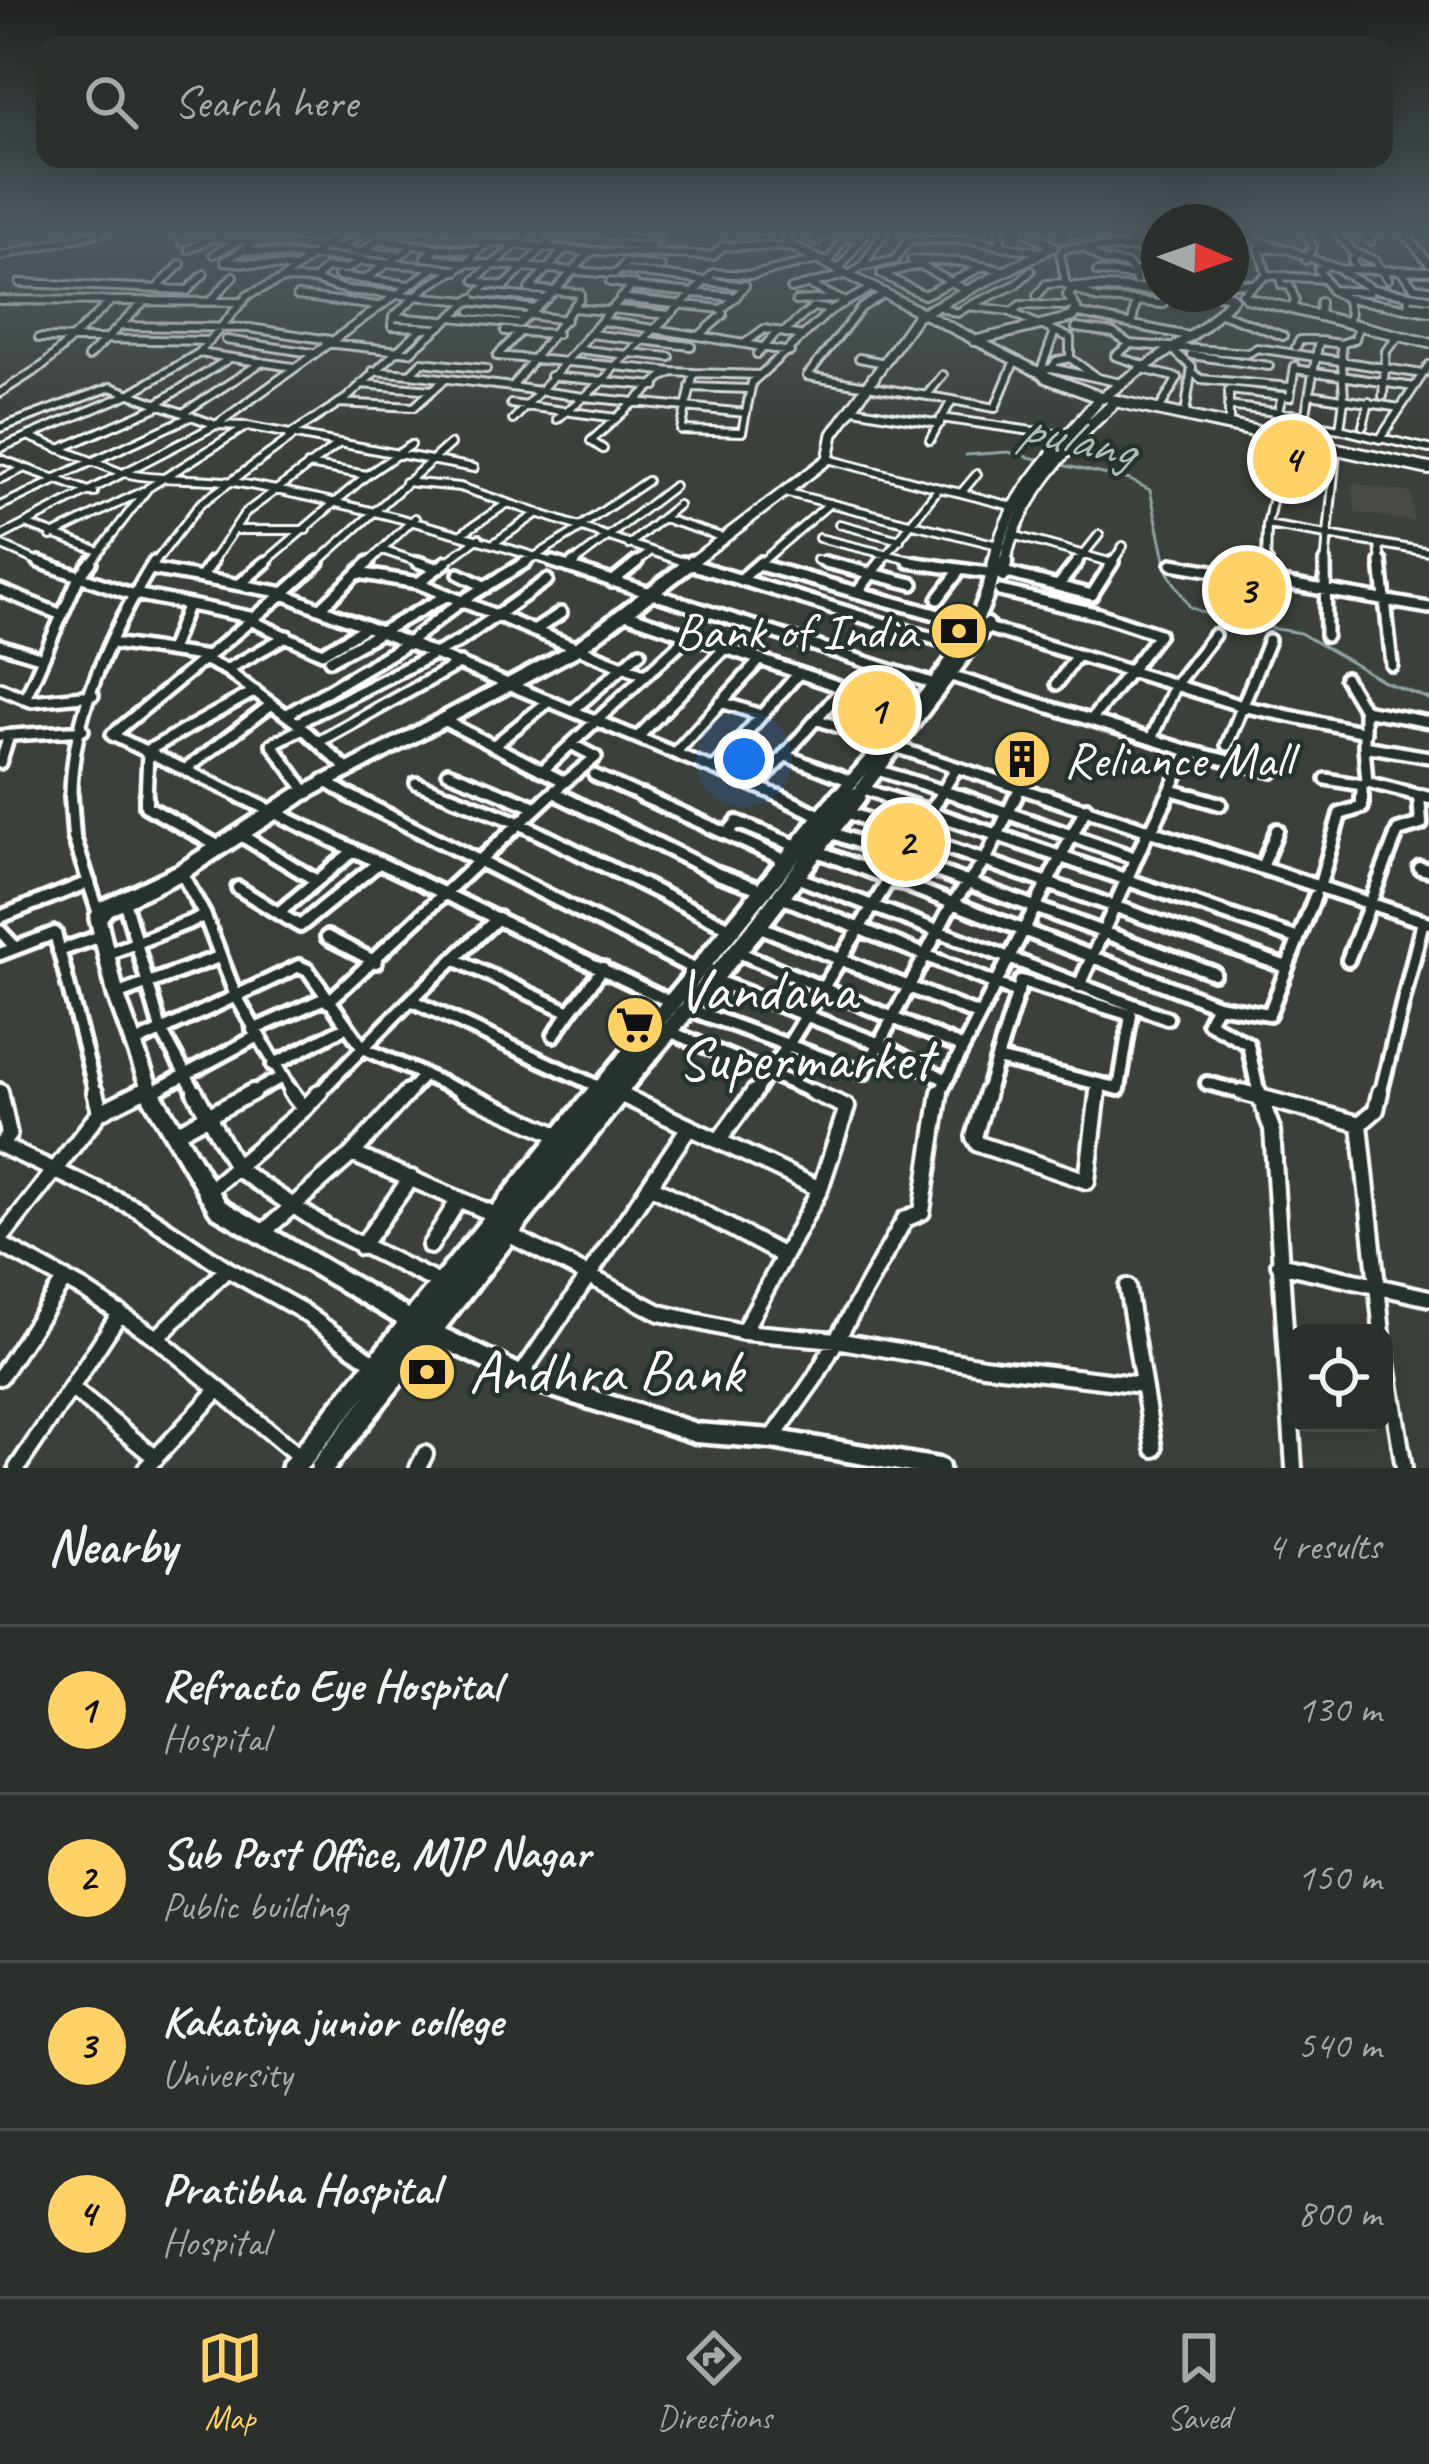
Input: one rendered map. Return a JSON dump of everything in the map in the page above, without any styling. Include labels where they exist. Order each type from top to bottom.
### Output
[{"type":"main road","points":[[888,301],[1105,402],[1160,408],[1429,471]]},
{"type":"main road","points":[[892,301],[1013,365],[1105,402],[1272,433],[1429,471]]},
{"type":"main road","points":[[1006,543],[1056,450],[1105,402]]},
{"type":"main road","points":[[305,1465],[452,1290],[732,929],[772,894],[942,682],[980,627],[1000,579],[1016,507],[1070,453],[1105,402]]},
{"type":"main road","points":[[856,784],[877,770],[910,711],[942,682],[961,647],[980,627]]},
{"type":"main road","points":[[503,1225],[562,1137],[670,1031],[679,1003],[714,980],[738,952],[758,926],[772,894]]},
{"type":"main road","points":[[305,1465],[375,1364],[422,1327]]},
{"type":"street","points":[[0,393],[44,365],[111,301]]},
{"type":"street","points":[[129,301],[243,302]]},
{"type":"street","points":[[88,357],[145,301]]},
{"type":"street","points":[[333,301],[377,306]]},
{"type":"street","points":[[0,541],[216,424],[385,301]]},
{"type":"street","points":[[411,301],[393,316],[392,326],[436,329]]},
{"type":"street","points":[[449,301],[566,320]]},
{"type":"street","points":[[393,316],[515,325],[545,301]]},
{"type":"street","points":[[512,386],[555,336],[576,301]]},
{"type":"street","points":[[513,420],[618,301]]},
{"type":"street","points":[[645,301],[722,309],[732,301]]},
{"type":"street","points":[[557,419],[684,301]]},
{"type":"street","points":[[796,301],[807,301]]},
{"type":"street","points":[[694,373],[681,430],[742,432],[749,389],[839,301]]},
{"type":"street","points":[[872,301],[861,308],[807,376],[995,408],[1013,365]]},
{"type":"street","points":[[99,914],[181,872],[323,780],[578,648],[654,595],[828,459],[836,431],[919,315],[952,301]]},
{"type":"street","points":[[940,307],[957,313],[979,301]]},
{"type":"street","points":[[1070,301],[1074,316],[1070,358]]},
{"type":"street","points":[[1127,301],[1141,302]]},
{"type":"street","points":[[1132,324],[1136,301]]},
{"type":"street","points":[[1249,301],[1429,343]]},
{"type":"street","points":[[1105,402],[1141,366],[1175,351],[1221,313],[1257,329],[1284,329],[1292,301]]},
{"type":"street","points":[[1346,323],[1350,314],[1347,301]]},
{"type":"street","points":[[1378,301],[1384,301],[1386,308],[1429,305]]},
{"type":"street","points":[[0,448],[130,394],[199,353],[243,302]]},
{"type":"street","points":[[119,326],[221,327],[410,352],[470,302]]},
{"type":"street","points":[[1300,325],[1314,315],[1320,302]]},
{"type":"street","points":[[463,318],[481,303]]},
{"type":"street","points":[[969,305],[1012,312],[1070,338]]},
{"type":"street","points":[[1012,312],[1023,305],[1193,337]]},
{"type":"street","points":[[760,350],[813,307],[831,310]]},
{"type":"street","points":[[573,308],[668,314]]},
{"type":"street","points":[[700,336],[723,315],[722,309]]},
{"type":"street","points":[[471,311],[532,314]]},
{"type":"street","points":[[974,340],[1074,316]]},
{"type":"street","points":[[1040,325],[1074,316],[1130,344],[1414,387]]},
{"type":"street","points":[[601,321],[790,352]]},
{"type":"street","points":[[1301,440],[1314,371],[1316,341],[1311,325]]},
{"type":"street","points":[[1272,433],[1288,393],[1300,340],[1341,344],[1355,339],[1358,327]]},
{"type":"street","points":[[422,328],[339,403],[185,518],[135,595],[93,695],[72,784],[71,823],[99,914],[116,995],[149,1090],[218,1208],[422,1327],[521,1376],[696,1432],[772,1439],[939,1468]]},
{"type":"street","points":[[745,343],[763,330],[802,336]]},
{"type":"street","points":[[505,331],[670,357]]},
{"type":"street","points":[[465,394],[520,332]]},
{"type":"street","points":[[1036,370],[1055,332]]},
{"type":"street","points":[[590,334],[691,346]]},
{"type":"street","points":[[1383,396],[1388,382],[1386,351],[1399,336]]},
{"type":"street","points":[[39,338],[210,340]]},
{"type":"street","points":[[226,340],[312,352]]},
{"type":"street","points":[[1130,344],[1114,356],[1178,377],[1160,408]]},
{"type":"street","points":[[1340,429],[1344,399],[1341,344]]},
{"type":"street","points":[[1175,351],[1295,351],[1312,358],[1423,374]]},
{"type":"street","points":[[1175,351],[1201,379],[1400,408]]},
{"type":"street","points":[[1269,366],[1272,351]]},
{"type":"street","points":[[1250,352],[1250,383]]},
{"type":"street","points":[[199,353],[292,367]]},
{"type":"street","points":[[497,356],[761,375]]},
{"type":"street","points":[[60,449],[158,405],[230,358]]},
{"type":"street","points":[[859,358],[885,363]]},
{"type":"street","points":[[1052,368],[1056,361],[1070,358],[1098,379]]},
{"type":"street","points":[[0,506],[187,415],[262,362]]},
{"type":"street","points":[[378,406],[422,362],[486,369]]},
{"type":"street","points":[[1380,438],[1429,364]]},
{"type":"street","points":[[1036,370],[1052,368],[1121,382]]},
{"type":"street","points":[[1219,368],[1221,381]]},
{"type":"street","points":[[373,371],[684,410],[746,413]]},
{"type":"street","points":[[603,449],[590,441],[673,372]]},
{"type":"street","points":[[1185,414],[1192,372]]},
{"type":"street","points":[[927,395],[943,375]]},
{"type":"street","points":[[550,376],[656,386]]},
{"type":"street","points":[[339,403],[414,407],[445,379]]},
{"type":"street","points":[[361,384],[433,390]]},
{"type":"street","points":[[0,428],[117,387],[216,424],[474,468]]},
{"type":"street","points":[[690,387],[749,389]]},
{"type":"street","points":[[1228,425],[1229,390],[1288,393]]},
{"type":"street","points":[[930,440],[952,400]]},
{"type":"street","points":[[1363,426],[1370,402]]},
{"type":"street","points":[[511,404],[617,418]]},
{"type":"street","points":[[1228,406],[1278,412],[1429,449]]},
{"type":"street","points":[[854,409],[1067,436]]},
{"type":"street","points":[[47,410],[68,420]]},
{"type":"street","points":[[51,536],[148,488],[247,426]]},
{"type":"street","points":[[28,436],[124,473],[158,480],[232,481],[415,518],[942,682],[1273,772]]},
{"type":"street","points":[[1266,615],[1268,525],[1285,440]]},
{"type":"street","points":[[112,735],[253,620],[450,444]]},
{"type":"street","points":[[203,575],[245,513],[337,445]]},
{"type":"street","points":[[242,583],[367,475],[411,445]]},
{"type":"street","points":[[1326,636],[1325,535],[1336,452]]},
{"type":"street","points":[[0,459],[94,493]]},
{"type":"street","points":[[828,459],[1016,507]]},
{"type":"street","points":[[308,465],[367,475]]},
{"type":"street","points":[[0,478],[25,468]]},
{"type":"street","points":[[961,493],[977,474]]},
{"type":"street","points":[[286,715],[408,643],[462,601],[647,481]]},
{"type":"street","points":[[405,482],[460,487],[650,552],[961,647]]},
{"type":"street","points":[[568,567],[674,487]]},
{"type":"street","points":[[25,699],[78,579],[148,488]]},
{"type":"street","points":[[859,591],[939,488]]},
{"type":"street","points":[[788,493],[1109,562]]},
{"type":"street","points":[[464,532],[508,503]]},
{"type":"street","points":[[740,580],[830,503]]},
{"type":"street","points":[[628,544],[678,505]]},
{"type":"street","points":[[494,543],[538,513]]},
{"type":"street","points":[[321,608],[415,518]]},
{"type":"street","points":[[662,518],[725,538]]},
{"type":"street","points":[[26,524],[99,551]]},
{"type":"street","points":[[839,524],[900,540]]},
{"type":"street","points":[[1268,525],[1429,552]]},
{"type":"street","points":[[233,530],[306,530]]},
{"type":"street","points":[[1058,586],[1099,535]]},
{"type":"street","points":[[418,583],[479,538]]},
{"type":"street","points":[[819,538],[886,557],[1092,595],[1123,546]]},
{"type":"street","points":[[0,541],[78,579],[253,620],[322,653],[367,627]]},
{"type":"street","points":[[1379,544],[1392,665]]},
{"type":"street","points":[[382,550],[436,568]]},
{"type":"street","points":[[612,582],[650,552]]},
{"type":"street","points":[[1215,610],[1217,555]]},
{"type":"street","points":[[817,560],[913,584]]},
{"type":"street","points":[[759,565],[1242,706],[1365,732]]},
{"type":"street","points":[[1172,565],[1429,608]]},
{"type":"street","points":[[151,568],[284,593],[758,785],[902,857],[1214,973]]},
{"type":"street","points":[[938,598],[960,570]]},
{"type":"street","points":[[358,572],[418,583],[646,675]]},
{"type":"street","points":[[459,574],[487,587]]},
{"type":"street","points":[[1000,579],[1159,634],[1090,720]]},
{"type":"street","points":[[305,790],[272,744],[436,653],[547,580]]},
{"type":"street","points":[[0,590],[62,616]]},
{"type":"street","points":[[330,660],[448,595]]},
{"type":"street","points":[[170,650],[187,606]]},
{"type":"street","points":[[533,631],[561,613]]},
{"type":"street","points":[[626,614],[910,711]]},
{"type":"street","points":[[1151,740],[1175,685],[1214,635]]},
{"type":"street","points":[[226,670],[287,636]]},
{"type":"street","points":[[542,771],[688,636]]},
{"type":"street","points":[[1227,745],[1269,640]]},
{"type":"street","points":[[112,643],[207,658],[300,725],[346,768]]},
{"type":"street","points":[[1,646],[43,658]]},
{"type":"street","points":[[638,737],[724,649]]},
{"type":"street","points":[[574,710],[640,652]]},
{"type":"street","points":[[1057,684],[1077,655]]},
{"type":"street","points":[[675,753],[760,660]]},
{"type":"street","points":[[318,742],[460,664]]},
{"type":"street","points":[[714,769],[799,673]]},
{"type":"street","points":[[594,775],[728,834],[799,859],[887,881],[1216,1005],[1269,1014],[1284,966],[1317,892],[1340,814],[1362,807],[1364,710],[1345,678]]},
{"type":"street","points":[[0,688],[25,699],[93,695]]},
{"type":"street","points":[[758,785],[843,688]]},
{"type":"street","points":[[147,752],[255,691]]},
{"type":"street","points":[[494,746],[549,701]]},
{"type":"street","points":[[721,702],[761,716]]},
{"type":"street","points":[[185,770],[272,704]]},
{"type":"street","points":[[1364,710],[1429,722]]},
{"type":"street","points":[[441,719],[565,782]]},
{"type":"street","points":[[816,719],[956,769],[1263,865],[1317,892],[1426,922],[1376,1110],[1360,1124]]},
{"type":"street","points":[[0,763],[5,736],[84,727],[112,735],[679,1003],[862,1073],[952,904],[985,861],[1020,788]]},
{"type":"street","points":[[305,1465],[157,1339],[0,1242],[100,1112],[327,1000],[376,962],[536,807],[596,757],[572,744]]},
{"type":"street","points":[[1364,746],[1429,757]]},
{"type":"street","points":[[1079,986],[1189,751]]},
{"type":"street","points":[[147,752],[146,806],[220,847]]},
{"type":"street","points":[[784,755],[929,816],[998,835],[1296,938]]},
{"type":"street","points":[[720,1139],[787,1047],[956,769]]},
{"type":"street","points":[[877,770],[1135,858]]},
{"type":"street","points":[[448,772],[536,807]]},
{"type":"street","points":[[1326,779],[1424,797],[1421,824],[1398,833],[1348,961]]},
{"type":"street","points":[[323,780],[373,810],[483,860],[698,971]]},
{"type":"street","points":[[416,783],[519,824],[732,929]]},
{"type":"street","points":[[1172,790],[1220,804]]},
{"type":"street","points":[[553,792],[718,874],[1018,993]]},
{"type":"street","points":[[772,1439],[905,1219],[922,1212],[939,1094],[1086,808]]},
{"type":"street","points":[[832,820],[916,836],[1284,966]]},
{"type":"street","points":[[1263,865],[1276,830]]},
{"type":"street","points":[[239,834],[317,880]]},
{"type":"street","points":[[278,913],[352,852]]},
{"type":"street","points":[[799,859],[872,906],[1167,1018]]},
{"type":"street","points":[[238,888],[300,926],[377,864]]},
{"type":"street","points":[[181,872],[255,1034],[304,1109]]},
{"type":"street","points":[[0,917],[88,882]]},
{"type":"street","points":[[124,900],[160,1030],[237,1169],[361,1246],[452,1290]]},
{"type":"street","points":[[59,951],[135,943],[205,916]]},
{"type":"street","points":[[206,1193],[304,1109],[498,918]]},
{"type":"street","points":[[758,926],[978,1015]]},
{"type":"street","points":[[0,931],[16,948]]},
{"type":"street","points":[[0,955],[55,933],[100,1112]]},
{"type":"street","points":[[327,937],[376,962]]},
{"type":"street","points":[[738,952],[962,1047]]},
{"type":"street","points":[[116,995],[219,957]]},
{"type":"street","points":[[454,958],[570,1012]]},
{"type":"street","points":[[131,1045],[299,966],[308,970],[364,1048],[562,1137]]},
{"type":"street","points":[[554,1035],[603,968]]},
{"type":"street","points":[[714,980],[880,1044],[946,1080]]},
{"type":"street","points":[[997,1059],[1100,1084],[1119,1089],[1131,1015],[1021,981],[1018,993],[997,1059],[974,1137],[978,1144],[1087,1180],[1100,1084]]},
{"type":"street","points":[[411,1000],[820,1189]]},
{"type":"street","points":[[1216,1005],[1208,1022],[1248,1044],[1272,1129],[1294,1468]]},
{"type":"street","points":[[176,1133],[347,1026]]},
{"type":"street","points":[[670,1031],[847,1107],[820,1189],[743,1332]]},
{"type":"street","points":[[260,1235],[352,1154],[423,1076]]},
{"type":"street","points":[[1207,1084],[1360,1124]]},
{"type":"street","points":[[0,1090],[9,1134],[1,1145],[59,1168],[137,1209],[227,1269],[302,1311],[375,1364]]},
{"type":"street","points":[[1360,1124],[1381,1324]]},
{"type":"street","points":[[521,1376],[690,1126]]},
{"type":"street","points":[[352,1154],[459,1199],[660,1313],[743,1332],[836,1340],[983,1366],[1142,1385]]},
{"type":"street","points":[[361,1246],[411,1178]]},
{"type":"street","points":[[650,1185],[784,1256]]},
{"type":"street","points":[[430,1246],[459,1199]]},
{"type":"street","points":[[1279,1264],[1429,1298]]},
{"type":"street","points":[[157,1339],[227,1269]]},
{"type":"street","points":[[0,1377],[65,1279]]},
{"type":"street","points":[[1127,1287],[1154,1449]]},
{"type":"street","points":[[17,1468],[120,1313]]},
{"type":"street","points":[[71,1388],[151,1463],[217,1391]]},
{"type":"street","points":[[1393,1400],[1404,1468]]},
{"type":"shaded area","points":[[1352,483],[1411,493],[1414,521],[1355,513]]},
{"type":"waterway","name":"pulang","points":[[966,455],[1008,452],[1041,460]]},
{"type":"waterway","name":"pulang","points":[[1062,465],[1130,480],[1150,490],[1168,573],[1190,607],[1215,618],[1300,633],[1385,682],[1429,699]]},
{"type":"place","name":"Pratibha Hospital","points":[[1292,459]]},
{"type":"place","name":"Kakatiya junior college","points":[[1247,590]]},
{"type":"place","name":"Bank of India","points":[[959,631]]},
{"type":"place","name":"Refracto Eye Hospital","points":[[877,710]]},
{"type":"place","name":"Reliance Mall","points":[[1022,759]]},
{"type":"place","name":"Sub Post Office, MJP Nagar","points":[[906,842]]},
{"type":"place","name":"Vandana Supermarket","points":[[635,1025]]},
{"type":"place","name":"Andhra Bank","points":[[427,1372]]}]
